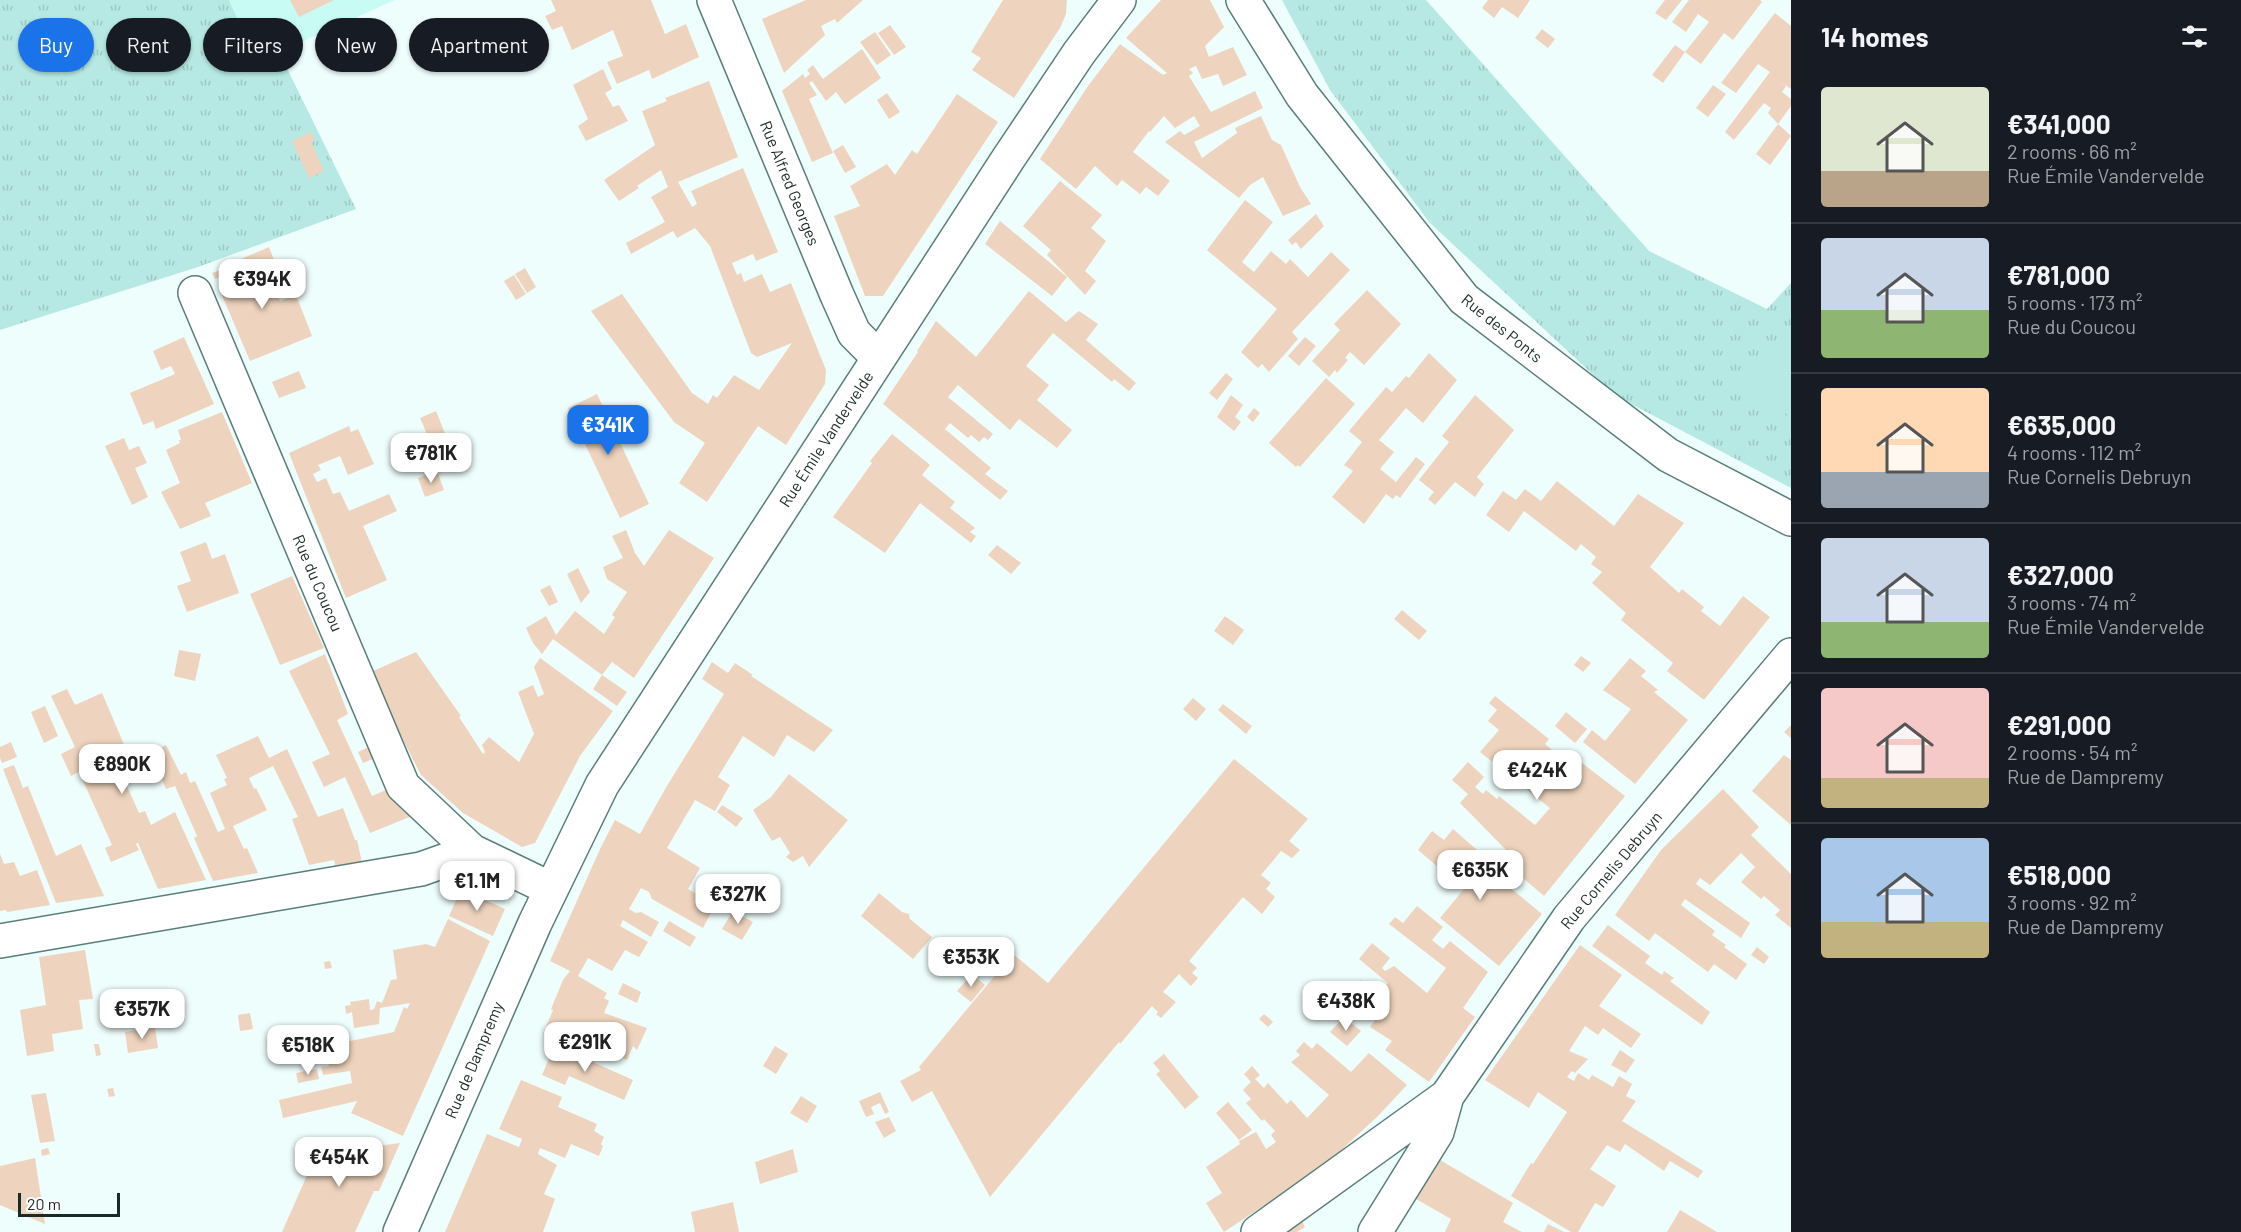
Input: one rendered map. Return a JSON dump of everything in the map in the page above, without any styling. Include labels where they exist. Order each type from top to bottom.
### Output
[{"type":"street","name":"Rue Alfred Georges","points":[[714,0],[854,333],[879,358]]},
{"type":"street","name":"Rue Émile Vandervelde","points":[[551,889],[586,816],[617,761],[1078,53],[1119,0]]},
{"type":"street","name":"Rue des Ponts","points":[[1243,0],[1302,95],[1464,299],[1668,455],[1791,519]]},
{"type":"street","name":"Rue du Coucou","points":[[195,293],[403,786],[472,851],[551,889]]},
{"type":"street","name":"Rue Cornelis Debruyn","points":[[1375,1232],[1437,1132],[1447,1096],[1569,918],[1791,655]]},
{"type":"street","points":[[0,941],[421,869],[472,851]]},
{"type":"street","name":"Rue de Dampremy","points":[[400,1232],[551,889]]},
{"type":"street","name":"Rue Cornelis Debruyn","points":[[1258,1232],[1447,1096]]},
{"type":"shaded area","points":[[229,0],[395,0],[355,18],[315,18],[315,36],[303,41],[303,18],[237,18]]},
{"type":"green space","points":[[0,0],[229,0],[237,18],[203,18],[203,72],[289,72],[356,209],[198,267],[0,330]]},
{"type":"green space","points":[[1282,0],[1426,0],[1649,251],[1767,309],[1791,283],[1791,488],[1616,396],[1430,223],[1330,90]]},
{"type":"green space","points":[[1780,334],[1791,341],[1791,417],[1744,385]]},
{"type":"building","points":[[290,0],[334,0],[299,17]]},
{"type":"building","points":[[551,0],[651,0],[665,34],[686,24],[699,57],[652,79],[649,70],[617,84],[607,62],[623,56],[613,30],[572,50],[562,26],[552,30],[549,18],[545,16],[556,11]]},
{"type":"building","points":[[806,0],[863,0],[837,23],[835,19],[821,26],[825,35],[784,73],[762,19]]},
{"type":"building","points":[[1003,0],[1067,0],[1066,14],[1060,28],[1014,98],[972,70],[981,58],[971,52]]},
{"type":"building","points":[[1161,0],[1210,0],[1224,27],[1205,46],[1209,57],[1233,47],[1247,75],[1223,86],[1218,74],[1202,79],[1196,66],[1189,69],[1193,73],[1189,76],[1211,112],[1255,91],[1263,108],[1194,142],[1202,158],[1237,133],[1235,128],[1261,116],[1272,140],[1281,145],[1300,187],[1311,204],[1283,216],[1263,177],[1250,185],[1239,198],[1165,142],[1180,131],[1184,135],[1200,126],[1194,116],[1175,128],[1164,116],[1133,152],[1170,181],[1158,196],[1146,187],[1140,194],[1122,180],[1117,186],[1095,166],[1076,189],[1040,159],[1088,86],[1120,44],[1163,75],[1167,73],[1126,38]]},
{"type":"building","points":[[1488,0],[1530,0],[1518,18],[1502,7],[1494,18],[1482,8]]},
{"type":"building","points":[[1665,0],[1682,0],[1666,20],[1655,13]]},
{"type":"building","points":[[1689,0],[1760,0],[1762,2],[1733,40],[1724,33],[1701,64],[1685,52],[1709,22],[1698,14],[1686,32],[1672,22]]},
{"type":"building","points":[[1775,13],[1791,26],[1791,89],[1778,80],[1786,86],[1782,92],[1791,99],[1791,106],[1778,124],[1768,113],[1771,108],[1764,103],[1734,140],[1725,132],[1770,72],[1758,64],[1736,93],[1721,83]]},
{"type":"building","points":[[890,25],[906,47],[894,55],[878,33]]},
{"type":"building","points":[[1542,29],[1555,39],[1548,48],[1535,38]]},
{"type":"building","points":[[875,32],[891,55],[877,65],[860,42]]},
{"type":"building","points":[[1675,45],[1685,52],[1663,83],[1652,75]]},
{"type":"building","points":[[862,49],[881,78],[845,104],[836,92],[826,101],[812,81],[809,83],[817,95],[809,99],[833,153],[812,162],[782,91],[803,74],[805,78],[810,74],[807,70],[813,65],[823,79]]},
{"type":"building","points":[[603,69],[612,89],[605,93],[613,107],[619,105],[628,121],[586,141],[578,126],[588,119],[573,85]]},
{"type":"building","points":[[709,81],[738,157],[678,182],[692,207],[697,204],[691,191],[743,168],[778,252],[756,261],[753,254],[732,263],[737,275],[741,273],[744,282],[762,274],[770,292],[791,283],[826,370],[825,384],[786,445],[758,426],[707,502],[679,483],[705,443],[674,422],[591,311],[622,294],[692,393],[708,404],[713,395],[717,398],[734,375],[759,390],[792,343],[757,357],[751,353],[710,246],[695,228],[677,238],[673,231],[631,254],[626,243],[665,222],[651,197],[668,187],[661,170],[619,201],[604,180],[655,145],[642,111],[667,101],[665,98]]},
{"type":"building","points":[[1713,85],[1726,94],[1708,117],[1696,108]]},
{"type":"building","points":[[887,93],[900,112],[889,119],[877,100]]},
{"type":"building","points":[[957,94],[998,122],[883,296],[865,296],[834,216],[860,206],[850,186],[887,164],[895,175],[912,150],[917,154]]},
{"type":"building","points":[[1778,124],[1791,136],[1770,165],[1756,154]]},
{"type":"building","points":[[311,132],[315,141],[311,142],[324,171],[309,178],[292,141]]},
{"type":"building","points":[[843,145],[856,167],[845,173],[833,151]]},
{"type":"building","points":[[1060,181],[1102,215],[1091,228],[1106,241],[1085,271],[1096,281],[1085,295],[1047,255],[1051,250],[1023,226]]},
{"type":"building","points":[[1245,200],[1273,222],[1242,262],[1254,272],[1271,251],[1286,264],[1290,259],[1308,277],[1331,252],[1350,270],[1292,332],[1298,339],[1269,372],[1262,364],[1258,368],[1241,352],[1277,309],[1207,250]]},
{"type":"building","points":[[1316,214],[1324,226],[1301,249],[1296,242],[1292,245],[1288,240]]},
{"type":"building","points":[[1000,221],[1067,277],[1052,296],[985,244]]},
{"type":"building","points":[[269,247],[276,265],[246,274],[251,287],[261,283],[265,292],[274,288],[280,301],[296,295],[312,336],[250,361],[218,286],[239,277],[234,262]]},
{"type":"building","points":[[525,268],[536,287],[527,293],[515,274]]},
{"type":"building","points":[[221,270],[223,276],[215,279],[212,273]]},
{"type":"building","points":[[514,275],[526,294],[516,300],[504,281]]},
{"type":"building","points":[[1367,290],[1401,324],[1364,365],[1350,352],[1345,358],[1348,360],[1337,373],[1335,370],[1329,377],[1312,361],[1340,330],[1334,324]]},
{"type":"building","points":[[1029,291],[1066,322],[1079,311],[1098,324],[1086,340],[1136,383],[1129,391],[1114,379],[1112,382],[1053,333],[1026,366],[1049,385],[1037,400],[1072,430],[1057,448],[1019,419],[1010,430],[958,385],[948,397],[993,434],[988,440],[984,437],[979,442],[971,435],[968,438],[950,423],[945,429],[991,468],[985,474],[1008,491],[1000,500],[883,404],[936,321],[976,357]]},
{"type":"building","points":[[184,337],[214,404],[156,429],[153,421],[143,425],[130,393],[175,374],[171,366],[161,370],[153,351]]},
{"type":"building","points":[[1305,337],[1316,346],[1299,366],[1288,356]]},
{"type":"building","points":[[1429,353],[1457,380],[1423,423],[1406,408],[1379,440],[1394,452],[1380,469],[1396,482],[1416,457],[1425,464],[1400,498],[1396,495],[1393,499],[1386,494],[1364,524],[1332,497],[1353,471],[1344,465],[1362,442],[1349,431],[1386,387],[1392,392],[1406,376],[1409,378]]},
{"type":"building","points":[[299,371],[306,388],[279,398],[272,382]]},
{"type":"building","points":[[1226,373],[1233,379],[1217,400],[1209,393]]},
{"type":"building","points":[[1326,378],[1355,404],[1300,467],[1298,465],[1296,467],[1269,443]]},
{"type":"building","points":[[597,394],[649,504],[620,518],[568,408]]},
{"type":"building","points":[[1231,395],[1243,405],[1235,417],[1241,422],[1234,431],[1217,417]]},
{"type":"building","points":[[1475,395],[1514,430],[1477,477],[1484,484],[1475,497],[1455,482],[1435,505],[1428,499],[1434,492],[1419,480],[1449,442],[1442,436]]},
{"type":"building","points":[[1254,408],[1260,413],[1253,422],[1247,417]]},
{"type":"building","points":[[436,411],[446,436],[431,443],[420,418]]},
{"type":"building","points":[[222,412],[252,483],[205,503],[211,516],[180,529],[161,492],[180,483],[166,450],[180,443],[178,430]]},
{"type":"building","points":[[349,426],[351,432],[358,429],[374,464],[348,475],[340,456],[318,465],[321,470],[313,474],[317,482],[326,478],[333,494],[340,492],[349,511],[389,494],[397,511],[363,526],[387,580],[346,598],[289,453]]},
{"type":"building","points":[[892,434],[930,465],[922,475],[955,502],[950,508],[975,528],[970,532],[976,536],[971,543],[920,503],[885,553],[833,517],[872,463],[870,461]]},
{"type":"building","points":[[124,438],[129,450],[139,446],[147,463],[135,468],[148,497],[132,505],[105,446]]},
{"type":"building","points":[[437,471],[444,490],[425,497],[418,478]]},
{"type":"building","points":[[1557,481],[1614,526],[1638,494],[1684,523],[1650,567],[1679,593],[1682,589],[1704,607],[1701,611],[1720,626],[1743,596],[1770,617],[1704,700],[1667,671],[1673,663],[1621,620],[1626,613],[1592,583],[1602,572],[1591,564],[1596,557],[1581,544],[1576,551],[1524,511],[1509,532],[1486,515],[1503,491],[1516,500],[1525,489],[1541,501]]},
{"type":"building","points":[[626,530],[635,553],[644,566],[669,530],[714,558],[634,678],[612,662],[602,675],[553,639],[542,654],[533,643],[526,628],[546,616],[556,635],[575,611],[604,634],[615,617],[612,615],[627,592],[607,579],[603,567],[623,558],[612,536]]},
{"type":"building","points":[[206,542],[212,559],[225,554],[239,593],[187,612],[177,586],[191,581],[180,552]]},
{"type":"building","points":[[997,545],[1021,563],[1011,574],[988,555]]},
{"type":"building","points":[[578,568],[590,592],[581,603],[567,574]]},
{"type":"building","points":[[292,576],[324,648],[280,665],[250,594]]},
{"type":"building","points":[[550,585],[558,602],[549,606],[540,590]]},
{"type":"building","points":[[1402,610],[1427,631],[1419,640],[1394,619]]},
{"type":"building","points":[[1225,616],[1244,630],[1233,645],[1214,631]]},
{"type":"building","points":[[179,650],[201,654],[195,681],[174,676]]},
{"type":"building","points":[[416,652],[461,716],[459,717],[483,754],[485,752],[482,745],[489,737],[519,762],[534,734],[518,692],[533,685],[538,697],[544,694],[534,667],[540,658],[613,711],[580,756],[535,843],[522,847],[463,813],[421,775],[394,722],[373,671]]},
{"type":"building","points":[[325,654],[348,714],[337,720],[372,796],[388,789],[412,816],[370,833],[345,777],[324,787],[312,762],[330,754],[289,671]]},
{"type":"building","points":[[1581,656],[1591,663],[1583,672],[1574,665]]},
{"type":"building","points":[[1630,658],[1646,671],[1641,676],[1658,690],[1654,692],[1688,720],[1635,784],[1583,742],[1592,730],[1605,741],[1631,709],[1603,690]]},
{"type":"building","points":[[712,662],[728,673],[735,663],[833,730],[814,752],[787,735],[774,757],[743,736],[718,777],[730,785],[715,811],[695,800],[667,848],[700,868],[688,889],[715,905],[703,928],[652,899],[649,892],[641,888],[629,909],[636,913],[641,912],[659,922],[651,937],[623,920],[620,926],[648,942],[639,957],[625,950],[612,971],[588,958],[578,976],[607,993],[604,998],[609,1001],[604,1013],[647,1028],[637,1050],[633,1046],[627,1060],[583,1041],[579,1050],[543,1034],[563,980],[570,971],[550,961],[615,820],[640,834],[724,694],[702,679]]},
{"type":"building","points":[[602,675],[627,692],[617,706],[593,689]]},
{"type":"building","points":[[67,689],[75,705],[102,693],[131,761],[114,769],[121,784],[125,782],[139,813],[145,811],[151,825],[175,812],[206,880],[158,889],[138,843],[136,844],[139,850],[111,862],[105,848],[112,845],[79,772],[71,776],[61,754],[75,747],[51,696]]},
{"type":"building","points":[[1495,696],[1549,739],[1545,744],[1576,771],[1582,763],[1625,796],[1544,896],[1505,863],[1511,855],[1460,803],[1468,794],[1452,780],[1468,762],[1484,777],[1475,787],[1483,794],[1486,790],[1497,799],[1499,796],[1535,825],[1550,808],[1480,752],[1499,730],[1488,721],[1497,710],[1489,703]]},
{"type":"building","points":[[1193,698],[1206,709],[1196,721],[1183,709]]},
{"type":"building","points":[[1223,704],[1252,726],[1246,734],[1218,710]]},
{"type":"building","points":[[45,706],[58,736],[44,743],[31,712]]},
{"type":"building","points":[[1566,712],[1587,729],[1575,743],[1555,726]]},
{"type":"building","points":[[1791,725],[1791,738],[1784,732]]},
{"type":"building","points":[[258,736],[269,758],[287,749],[318,817],[343,808],[355,840],[357,840],[363,867],[337,872],[334,860],[309,865],[292,819],[298,817],[273,766],[249,778],[267,810],[233,826],[244,849],[247,848],[258,873],[213,881],[194,838],[197,836],[175,786],[166,789],[150,753],[166,745],[181,775],[186,772],[190,783],[195,781],[218,832],[225,829],[210,793],[227,785],[224,779],[227,778],[216,755]]},
{"type":"building","points":[[11,742],[17,757],[2,763],[0,747]]},
{"type":"building","points":[[375,744],[380,756],[363,763],[358,752]]},
{"type":"building","points":[[1784,755],[1791,760],[1791,825],[1752,791]]},
{"type":"building","points":[[1234,759],[1308,819],[1289,841],[1300,850],[1292,858],[1281,851],[1261,875],[1271,883],[1266,889],[1275,897],[1262,914],[1243,897],[1189,961],[1197,968],[1192,973],[1198,978],[1191,986],[1179,974],[1163,992],[1176,1002],[1161,1018],[1152,1006],[1120,1044],[1119,1042],[990,1197],[932,1091],[912,1102],[900,1081],[921,1070],[919,1067],[997,973],[982,961],[994,946],[1010,958],[1013,954],[1048,983]]},
{"type":"building","points":[[14,765],[23,788],[28,786],[56,856],[81,844],[104,896],[56,903],[3,769]]},
{"type":"building","points":[[789,774],[848,820],[809,867],[803,856],[793,862],[786,857],[790,853],[780,837],[772,841],[753,810],[771,797]]},
{"type":"building","points":[[1723,789],[1759,827],[1751,835],[1791,874],[1791,928],[1775,915],[1780,910],[1764,896],[1761,899],[1741,882],[1755,867],[1741,853],[1710,885],[1700,878],[1696,884],[1750,923],[1741,938],[1685,899],[1681,905],[1715,931],[1712,935],[1747,964],[1736,980],[1714,964],[1708,972],[1655,933],[1649,941],[1615,915],[1661,850]]},
{"type":"building","points":[[722,805],[743,818],[736,827],[717,812]]},
{"type":"building","points":[[1453,829],[1477,850],[1464,865],[1496,890],[1503,882],[1542,914],[1499,966],[1440,918],[1464,889],[1418,850],[1432,831],[1444,840]]},
{"type":"building","points":[[0,854],[4,864],[14,862],[20,876],[37,870],[50,905],[7,912],[6,910],[0,911]]},
{"type":"building","points":[[461,889],[505,909],[493,936],[449,916]]},
{"type":"building","points":[[879,893],[902,912],[909,914],[910,919],[932,937],[913,959],[861,916]]},
{"type":"building","points":[[1417,906],[1443,927],[1432,940],[1443,949],[1450,941],[1488,972],[1463,1008],[1475,1017],[1429,1082],[1385,1050],[1392,1041],[1370,1027],[1380,1013],[1352,991],[1361,980],[1378,995],[1388,983],[1359,959],[1372,943],[1390,958],[1382,968],[1385,971],[1394,966],[1427,993],[1446,968],[1389,924],[1395,917],[1403,923]]},
{"type":"building","points":[[733,911],[753,922],[742,940],[722,929]]},
{"type":"building","points":[[448,919],[490,941],[403,1136],[351,1113],[357,1101],[283,1118],[279,1100],[352,1083],[350,1071],[323,1075],[321,1067],[329,1066],[326,1046],[394,1032],[404,1007],[407,1009],[410,1003],[380,1008],[379,1024],[354,1028],[352,1012],[346,1014],[345,1006],[351,1005],[350,1002],[369,999],[370,1010],[374,1009],[377,1001],[382,1003],[391,980],[397,979],[393,950],[426,944],[435,947]]},
{"type":"building","points":[[669,921],[696,937],[690,947],[663,931]]},
{"type":"building","points":[[1608,925],[1650,956],[1645,963],[1662,975],[1664,971],[1674,978],[1670,981],[1710,1012],[1702,1025],[1592,946]]},
{"type":"building","points":[[1580,945],[1622,975],[1599,1006],[1641,1034],[1631,1048],[1603,1028],[1598,1035],[1585,1026],[1569,1051],[1588,1059],[1575,1073],[1572,1071],[1567,1077],[1574,1081],[1578,1073],[1589,1080],[1592,1075],[1613,1087],[1619,1076],[1632,1084],[1626,1096],[1636,1101],[1622,1121],[1703,1171],[1698,1178],[1670,1161],[1664,1171],[1625,1144],[1620,1152],[1607,1145],[1590,1169],[1616,1186],[1603,1207],[1595,1203],[1578,1232],[1571,1232],[1511,1196],[1567,1112],[1538,1092],[1529,1108],[1485,1080]]},
{"type":"building","points":[[1757,947],[1769,957],[1764,964],[1751,955]]},
{"type":"building","points":[[85,950],[93,999],[79,1000],[83,1029],[52,1034],[54,1051],[27,1056],[20,1010],[46,1005],[39,957]]},
{"type":"building","points":[[330,961],[332,968],[325,969],[324,962]]},
{"type":"building","points":[[972,974],[985,985],[971,1002],[957,991]]},
{"type":"building","points":[[623,983],[641,992],[637,1003],[618,994]]},
{"type":"building","points":[[250,1013],[253,1029],[240,1031],[238,1015]]},
{"type":"building","points":[[1264,1014],[1273,1022],[1268,1027],[1259,1019]]},
{"type":"building","points":[[1344,1017],[1361,1031],[1347,1046],[1330,1032]]},
{"type":"building","points":[[155,1027],[158,1048],[128,1053],[125,1032]]},
{"type":"building","points":[[1304,1042],[1312,1049],[1317,1043],[1351,1072],[1369,1053],[1407,1085],[1378,1116],[1325,1165],[1224,1232],[1206,1203],[1222,1193],[1206,1167],[1240,1144],[1239,1141],[1256,1132],[1266,1149],[1276,1142],[1271,1135],[1275,1131],[1264,1119],[1262,1121],[1246,1103],[1251,1099],[1243,1090],[1251,1082],[1244,1074],[1252,1066],[1260,1075],[1255,1079],[1264,1088],[1268,1083],[1287,1104],[1291,1100],[1307,1118],[1329,1095],[1291,1062],[1300,1055],[1296,1051]]},
{"type":"building","points":[[94,1044],[99,1044],[101,1055],[96,1056]]},
{"type":"building","points":[[555,1045],[633,1080],[624,1100],[569,1076],[565,1085],[542,1075]]},
{"type":"building","points":[[775,1046],[788,1054],[776,1074],[763,1066]]},
{"type":"building","points":[[1620,1050],[1635,1060],[1626,1073],[1611,1065]]},
{"type":"building","points":[[1164,1054],[1199,1097],[1185,1109],[1156,1074],[1160,1071],[1153,1063]]},
{"type":"building","points":[[317,1069],[319,1079],[298,1083],[296,1073]]},
{"type":"building","points":[[521,1080],[562,1097],[558,1107],[597,1124],[594,1131],[604,1137],[599,1156],[571,1144],[565,1158],[540,1148],[538,1154],[557,1165],[544,1194],[555,1199],[543,1232],[445,1232],[487,1134],[519,1147],[522,1139],[499,1129]]},
{"type":"building","points":[[113,1088],[115,1096],[109,1097],[107,1089]]},
{"type":"building","points":[[880,1092],[889,1112],[885,1114],[880,1103],[871,1107],[874,1114],[866,1117],[859,1101]]},
{"type":"building","points":[[46,1093],[55,1141],[40,1143],[31,1095]]},
{"type":"building","points":[[801,1096],[817,1106],[807,1123],[790,1113]]},
{"type":"building","points":[[1228,1102],[1252,1130],[1239,1140],[1216,1113]]},
{"type":"building","points":[[889,1117],[896,1131],[884,1138],[875,1122]]},
{"type":"building","points":[[324,1137],[349,1150],[400,1143],[379,1191],[374,1191],[355,1232],[282,1232]]},
{"type":"building","points":[[48,1148],[50,1154],[42,1156],[41,1150]]},
{"type":"building","points":[[793,1149],[798,1172],[760,1184],[755,1162]]},
{"type":"building","points":[[1435,1157],[1513,1203],[1503,1222],[1522,1232],[1445,1232],[1451,1219],[1416,1199],[1415,1191]]},
{"type":"building","points":[[35,1158],[45,1224],[0,1205],[0,1166]]},
{"type":"building","points":[[733,1202],[739,1232],[695,1232],[691,1212]]},
{"type":"building","points":[[1680,1210],[1717,1232],[1667,1232]]},
{"type":"building","points":[[1301,1219],[1305,1227],[1297,1232],[1281,1232]]},
{"type":"building","points":[[1548,1224],[1564,1232],[1544,1232]]}]
